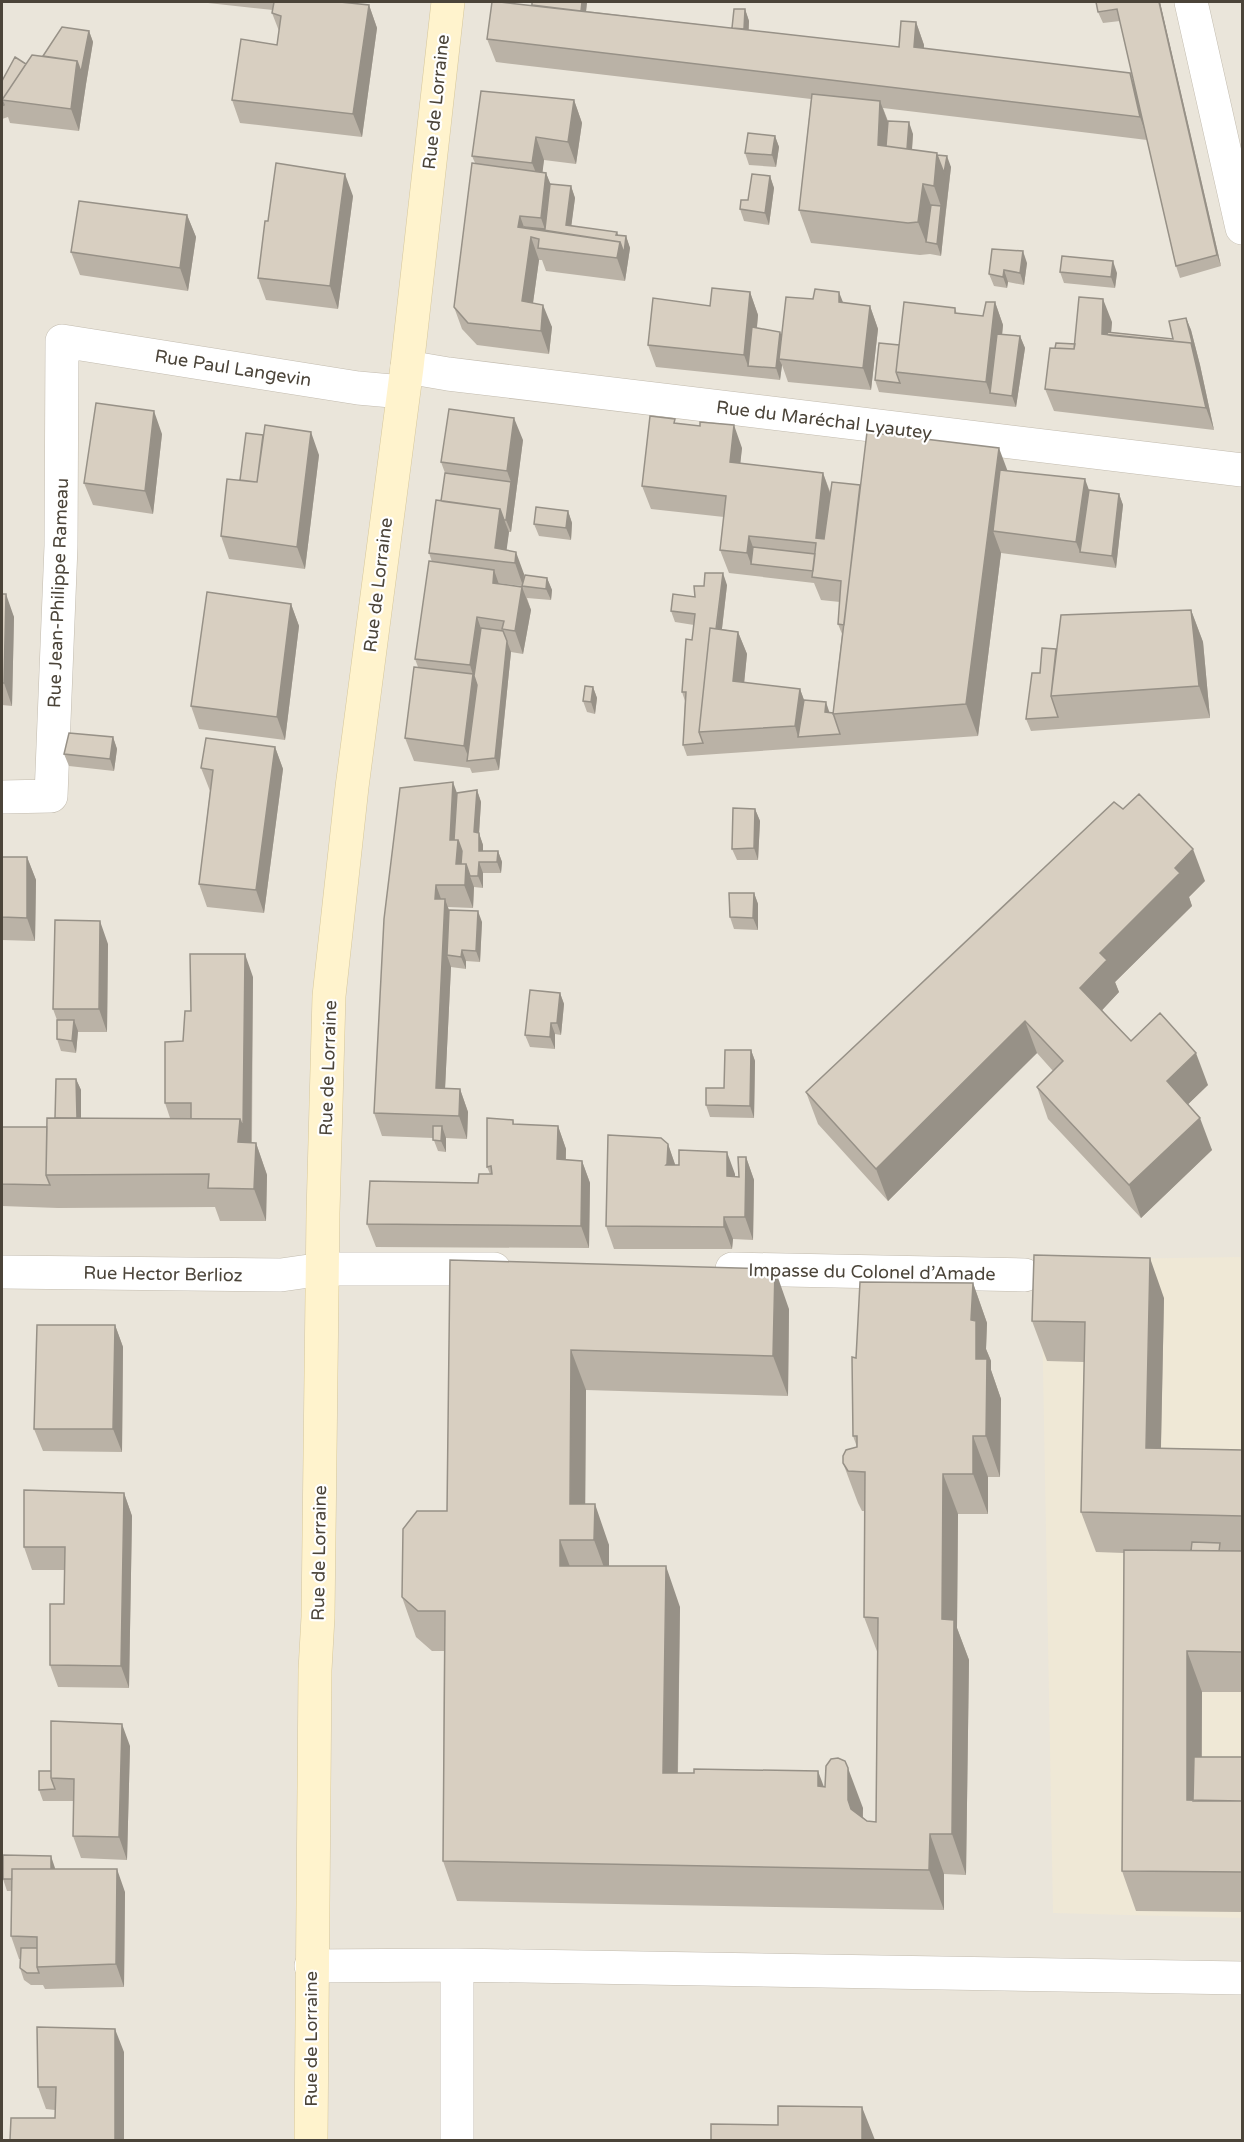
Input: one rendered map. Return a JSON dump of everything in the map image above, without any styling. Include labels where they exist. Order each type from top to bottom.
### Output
[{"type":"main road","name":"Rue de Lorraine","points":[[311,2140],[311,1966],[329,996],[352,787],[405,379],[447,2]]},
{"type":"street","points":[[1191,2],[1242,228]]},
{"type":"street","name":"Rue Paul Langevin","points":[[62,341],[358,388],[405,379]]},
{"type":"street","name":"Rue Jean-Philippe Rameau","points":[[2,797],[51,796],[61,546],[62,341]]},
{"type":"street","name":"Rue du Maréchal Lyautey","points":[[405,379],[720,407],[1242,470]]},
{"type":"street","points":[[323,1269],[525,1269]]},
{"type":"street","name":"Rue Hector Berlioz","points":[[2,1272],[281,1275],[323,1269]]},
{"type":"street","name":"Impasse du Colonel d’Amade","points":[[704,1269],[1024,1275]]},
{"type":"street","points":[[457,1965],[457,2140]]},
{"type":"street","points":[[311,1966],[457,1965],[1242,1978]]},
{"type":"shaded area","points":[[2,2],[1242,2],[1242,2140],[2,2140]]},
{"type":"shaded area","points":[[1242,1257],[1242,1918],[1053,1913],[1041,1260]]},
{"type":"building","points":[[274,2],[340,2],[369,5],[353,114],[232,100],[241,39],[277,45],[281,16],[272,13]]},
{"type":"building","points":[[492,2],[899,47],[901,21],[916,22],[914,47],[1130,73],[1140,117],[487,39]]},
{"type":"building","points":[[532,2],[582,2],[581,11],[532,5]]},
{"type":"building","points":[[1096,2],[1159,2],[1217,255],[1176,266],[1117,9],[1098,12]]},
{"type":"building","points":[[734,9],[745,9],[744,29],[732,28]]},
{"type":"building","points":[[62,27],[89,31],[81,72],[77,61],[43,56]]},
{"type":"building","points":[[32,55],[77,61],[71,109],[2,100]]},
{"type":"building","points":[[15,57],[26,64],[2,100],[2,81]]},
{"type":"building","points":[[481,91],[574,100],[568,142],[536,137],[532,163],[472,156]]},
{"type":"building","points":[[812,94],[880,101],[878,145],[937,153],[934,186],[923,184],[918,222],[908,223],[799,210]]},
{"type":"building","points":[[888,121],[909,122],[907,149],[886,146]]},
{"type":"building","points":[[748,133],[775,136],[772,155],[745,153]]},
{"type":"building","points":[[937,155],[947,156],[944,173]]},
{"type":"building","points":[[276,163],[345,174],[330,286],[258,278],[265,221],[268,221]]},
{"type":"building","points":[[472,163],[546,173],[541,218],[520,216],[518,227],[620,242],[617,258],[538,248],[539,239],[531,237],[522,301],[543,305],[541,331],[468,323],[454,307]]},
{"type":"building","points":[[752,174],[770,176],[765,213],[740,209],[741,200],[748,200]]},
{"type":"building","points":[[550,184],[571,186],[566,225],[617,232],[616,235],[626,236],[624,253],[620,242],[524,227],[545,229]]},
{"type":"building","points":[[79,201],[187,215],[180,268],[71,252]]},
{"type":"building","points":[[931,205],[941,206],[937,244],[926,242]]},
{"type":"building","points":[[992,249],[1023,251],[1020,273],[1004,270],[1003,277],[989,274]]},
{"type":"building","points":[[1062,256],[1113,261],[1111,277],[1060,272]]},
{"type":"building","points":[[712,288],[750,292],[744,355],[648,345],[653,298],[710,306]]},
{"type":"building","points":[[815,289],[839,292],[839,302],[870,306],[863,368],[779,359],[786,297],[813,299]]},
{"type":"building","points":[[1079,297],[1103,299],[1102,334],[1191,343],[1206,408],[1045,389],[1050,348],[1074,349]]},
{"type":"building","points":[[904,302],[955,308],[955,313],[983,316],[986,302],[995,302],[986,382],[896,372]]},
{"type":"building","points":[[1186,318],[1195,354],[1191,343],[1107,335],[1107,332],[1173,339],[1169,321]]},
{"type":"building","points":[[752,327],[780,332],[776,368],[748,366]]},
{"type":"building","points":[[997,334],[1020,336],[1012,396],[990,393]]},
{"type":"building","points":[[879,343],[899,345],[896,372],[900,383],[875,380]]},
{"type":"building","points":[[1056,343],[1075,344],[1074,349],[1055,348]]},
{"type":"building","points":[[96,403],[154,411],[145,491],[84,483]]},
{"type":"building","points":[[449,409],[514,418],[507,471],[441,462]]},
{"type":"building","points":[[650,416],[675,419],[674,423],[700,426],[700,422],[734,425],[730,462],[823,473],[816,538],[824,539],[832,482],[860,485],[844,625],[838,624],[841,581],[812,577],[816,543],[749,536],[747,553],[720,550],[726,496],[642,486]]},
{"type":"building","points":[[265,425],[311,432],[297,547],[221,536],[227,479],[257,482]]},
{"type":"building","points":[[867,432],[999,448],[966,704],[833,714]]},
{"type":"building","points":[[246,433],[263,435],[257,482],[240,480]]},
{"type":"building","points":[[1000,470],[1085,479],[1076,542],[993,531]]},
{"type":"building","points":[[445,473],[511,482],[506,520],[500,509],[441,501]]},
{"type":"building","points":[[1089,490],[1119,494],[1112,556],[1080,552]]},
{"type":"building","points":[[436,500],[500,509],[495,548],[516,552],[515,563],[429,553]]},
{"type":"building","points":[[536,507],[568,511],[566,528],[534,524]]},
{"type":"building","points":[[753,547],[815,554],[813,571],[751,564]]},
{"type":"building","points":[[429,561],[494,570],[493,583],[522,587],[515,631],[502,629],[504,621],[477,617],[470,665],[415,659]]},
{"type":"building","points":[[705,573],[723,573],[716,629],[710,628],[699,732],[703,743],[683,745],[686,692],[682,692],[686,639],[692,640],[695,614],[671,611],[673,594],[695,597],[694,586],[704,586]]},
{"type":"building","points":[[525,575],[547,578],[546,589],[522,586]]},
{"type":"building","points":[[207,592],[291,604],[277,717],[191,706]]},
{"type":"building","points":[[2,594],[6,594],[4,683],[2,683]]},
{"type":"building","points":[[1191,610],[1199,686],[1051,696],[1061,615]]},
{"type":"building","points":[[481,628],[503,631],[507,641],[495,758],[467,761],[477,685],[474,676]]},
{"type":"building","points":[[710,628],[738,632],[733,681],[800,689],[795,726],[699,732]]},
{"type":"building","points":[[1042,648],[1056,649],[1051,696],[1058,717],[1026,719],[1032,673],[1040,673]]},
{"type":"building","points":[[414,667],[473,674],[464,746],[405,738]]},
{"type":"building","points":[[585,686],[593,687],[591,702],[583,701]]},
{"type":"building","points":[[804,700],[826,702],[825,712],[833,713],[840,734],[798,737]]},
{"type":"building","points":[[69,733],[113,737],[110,759],[64,754]]},
{"type":"building","points":[[206,738],[275,747],[256,890],[199,884],[213,770],[201,768]]},
{"type":"building","points":[[453,782],[450,840],[458,840],[456,864],[466,864],[465,885],[436,885],[435,899],[445,899],[436,1088],[460,1089],[459,1116],[374,1113],[384,919],[400,788]]},
{"type":"building","points":[[477,790],[474,832],[479,833],[479,851],[498,851],[497,862],[479,862],[478,876],[470,876],[466,864],[461,864],[462,851],[458,840],[454,840],[457,793]]},
{"type":"building","points":[[1139,794],[1193,849],[1175,868],[1180,873],[1100,953],[1107,960],[1080,988],[1131,1041],[1160,1013],[1196,1053],[1167,1081],[1200,1118],[1129,1185],[1037,1087],[1063,1061],[1025,1021],[876,1169],[806,1092],[1114,802],[1123,809]]},
{"type":"building","points":[[733,808],[755,809],[754,848],[732,849]]},
{"type":"building","points":[[2,857],[27,857],[27,918],[2,917]]},
{"type":"building","points":[[729,893],[754,893],[753,918],[730,917]]},
{"type":"building","points":[[449,910],[478,911],[476,951],[462,950],[461,957],[447,955]]},
{"type":"building","points":[[55,920],[100,921],[99,1009],[53,1009]]},
{"type":"building","points":[[190,954],[245,954],[243,1128],[240,1119],[191,1119],[191,1103],[165,1103],[165,1042],[183,1041],[185,1011],[191,1011]]},
{"type":"building","points":[[530,990],[560,993],[557,1023],[551,1023],[550,1037],[525,1035]]},
{"type":"building","points":[[57,1020],[74,1020],[72,1041],[57,1039]]},
{"type":"building","points":[[725,1050],[751,1050],[750,1106],[706,1105],[706,1088],[724,1088]]},
{"type":"building","points":[[56,1079],[76,1079],[77,1118],[55,1118]]},
{"type":"building","points":[[47,1118],[240,1119],[238,1142],[256,1143],[254,1189],[208,1188],[209,1174],[46,1175]]},
{"type":"building","points":[[487,1118],[513,1120],[513,1124],[558,1126],[557,1159],[582,1161],[581,1226],[367,1224],[370,1181],[478,1183],[479,1174],[492,1174],[491,1166],[487,1167]]},
{"type":"building","points":[[433,1126],[442,1126],[441,1141],[433,1140]]},
{"type":"building","points":[[2,1127],[47,1127],[46,1175],[50,1185],[2,1184]]},
{"type":"building","points":[[608,1135],[661,1138],[668,1144],[666,1165],[679,1165],[679,1150],[727,1152],[727,1176],[739,1177],[738,1157],[746,1157],[745,1217],[724,1217],[724,1227],[606,1226]]},
{"type":"building","points":[[1034,1255],[1150,1258],[1146,1448],[1242,1450],[1242,1516],[1081,1512],[1085,1322],[1032,1321]]},
{"type":"building","points":[[450,1260],[775,1269],[773,1356],[571,1350],[570,1504],[595,1504],[594,1540],[560,1540],[560,1566],[666,1566],[663,1773],[694,1773],[694,1769],[818,1771],[818,1786],[825,1787],[826,1766],[831,1759],[838,1758],[845,1761],[848,1768],[848,1800],[851,1809],[867,1821],[876,1822],[878,1618],[864,1617],[865,1472],[848,1471],[843,1463],[846,1450],[857,1447],[857,1436],[853,1436],[852,1357],[856,1358],[860,1282],[973,1283],[971,1320],[976,1321],[976,1359],[987,1359],[986,1436],[973,1436],[973,1474],[943,1474],[942,1619],[954,1620],[952,1834],[930,1834],[929,1870],[443,1861],[445,1611],[418,1611],[402,1597],[403,1529],[417,1511],[447,1511]]},
{"type":"building","points":[[37,1325],[115,1325],[113,1429],[34,1429]]},
{"type":"building","points":[[24,1490],[124,1493],[121,1666],[50,1665],[50,1604],[64,1604],[65,1547],[24,1547]]},
{"type":"building","points":[[1192,1542],[1220,1543],[1219,1551],[1191,1551]]},
{"type":"building","points":[[1124,1550],[1242,1551],[1242,1652],[1187,1651],[1187,1800],[1242,1801],[1242,1872],[1122,1871]]},
{"type":"building","points":[[51,1721],[122,1724],[119,1837],[73,1836],[74,1779],[51,1778]]},
{"type":"building","points":[[1194,1757],[1242,1757],[1242,1801],[1193,1801]]},
{"type":"building","points":[[39,1771],[51,1771],[55,1789],[39,1790]]},
{"type":"building","points":[[3,1855],[51,1856],[51,1869],[12,1869],[12,1879],[3,1879]]},
{"type":"building","points":[[12,1869],[117,1869],[116,1964],[37,1967],[37,1937],[11,1936]]},
{"type":"building","points":[[21,1948],[37,1948],[39,1973],[27,1973],[20,1968]]},
{"type":"building","points":[[37,2027],[115,2029],[115,2140],[10,2140],[11,2118],[55,2118],[56,2087],[38,2087]]},
{"type":"building","points":[[778,2106],[862,2107],[862,2140],[711,2140],[711,2124],[778,2125]]}]
